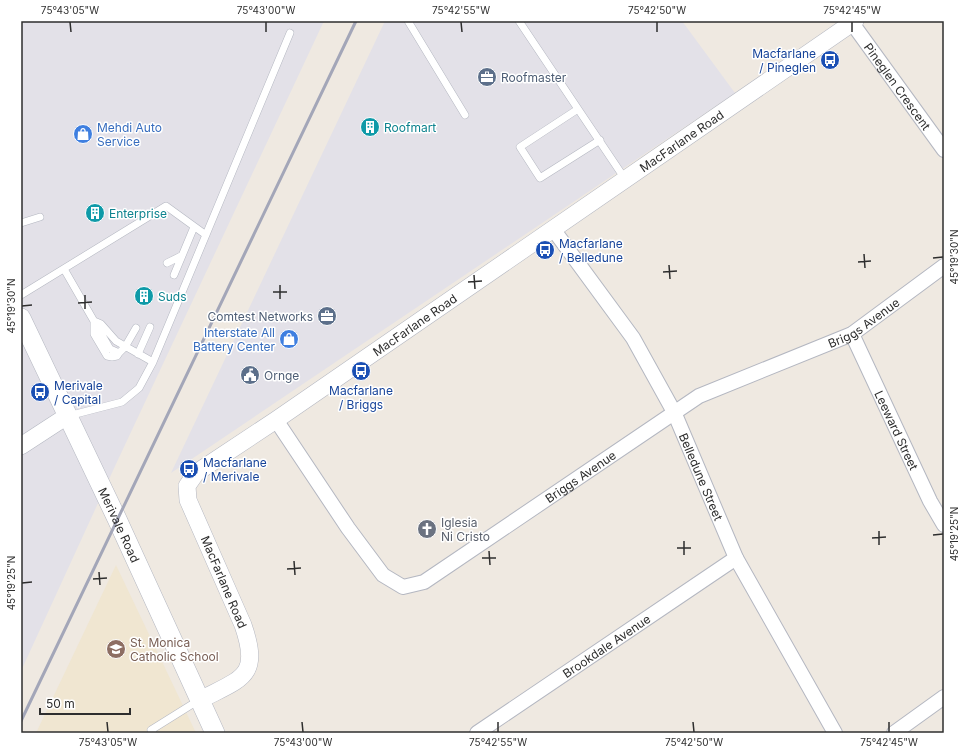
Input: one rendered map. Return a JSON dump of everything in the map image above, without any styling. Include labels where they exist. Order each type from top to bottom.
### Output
[{"type":"main road","name":"Merivale Road","points":[[21,318],[117,519],[215,733]]},
{"type":"street","name":"Pineglen Crescent","points":[[853,22],[944,150]]},
{"type":"street","name":"MacFarlane Road","points":[[200,700],[244,675],[251,661],[249,643],[243,625],[188,500],[187,486],[196,473],[276,420],[853,22]]},
{"type":"street","name":"Belledune Street","points":[[553,229],[633,338],[674,412],[736,558],[835,733]]},
{"type":"street","name":"Briggs Avenue","points":[[276,420],[348,528],[383,575],[403,587],[424,582],[699,396],[852,334],[944,266]]},
{"type":"street","name":"Leeward Street","points":[[852,334],[930,501],[944,524]]},
{"type":"street","points":[[21,446],[67,416]]},
{"type":"street","name":"Brookdale Avenue","points":[[478,733],[736,558]]},
{"type":"street","points":[[894,733],[944,698]]},
{"type":"lane","points":[[408,21],[465,115]]},
{"type":"lane","points":[[519,21],[625,179]]},
{"type":"lane","points":[[67,416],[122,402],[139,388],[153,362],[290,33]]},
{"type":"lane","points":[[578,109],[520,147],[540,178],[600,140]]},
{"type":"lane","points":[[21,295],[166,206],[206,235]]},
{"type":"lane","points":[[21,223],[40,217]]},
{"type":"lane","points":[[174,275],[194,227]]},
{"type":"lane","points":[[167,263],[181,256]]},
{"type":"lane","points":[[64,269],[110,349],[119,353],[125,347],[136,328]]},
{"type":"lane","points":[[94,321],[101,324],[116,341],[153,362]]},
{"type":"lane","points":[[138,354],[150,327]]},
{"type":"lane","points":[[153,733],[151,730],[161,722],[200,700]]},
{"type":"shaded area","points":[[21,21],[324,21],[116,464],[21,671]]},
{"type":"shaded area","points":[[385,21],[682,21],[735,93],[171,473]]},
{"type":"shaded area","name":"St. Monica Catholic School","points":[[116,565],[196,733],[36,733]]},
{"type":"railway","points":[[21,721],[356,21]]},
{"type":"place","name":"Macfarlane / Pineglen","points":[[830,60]]},
{"type":"place","name":"Roofmaster","points":[[487,77]]},
{"type":"place","name":"Roofmart","points":[[370,127]]},
{"type":"place","name":"Mehdi Auto Service","points":[[83,134]]},
{"type":"place","name":"Enterprise","points":[[95,213]]},
{"type":"place","name":"Macfarlane / Belledune","points":[[545,250]]},
{"type":"place","name":"Suds","points":[[144,296]]},
{"type":"place","name":"Comtest Networks","points":[[327,316]]},
{"type":"place","name":"Interstate All Battery Center","points":[[289,339]]},
{"type":"place","name":"Macfarlane / Briggs","points":[[361,371]]},
{"type":"place","name":"Ornge","points":[[250,375]]},
{"type":"place","name":"Merivale / Capital","points":[[40,392]]},
{"type":"place","name":"Macfarlane / Merivale","points":[[189,469]]},
{"type":"place","name":"Iglesia Ni Cristo","points":[[427,529]]},
{"type":"place","name":"St. Monica Catholic School","points":[[116,649]]}]
